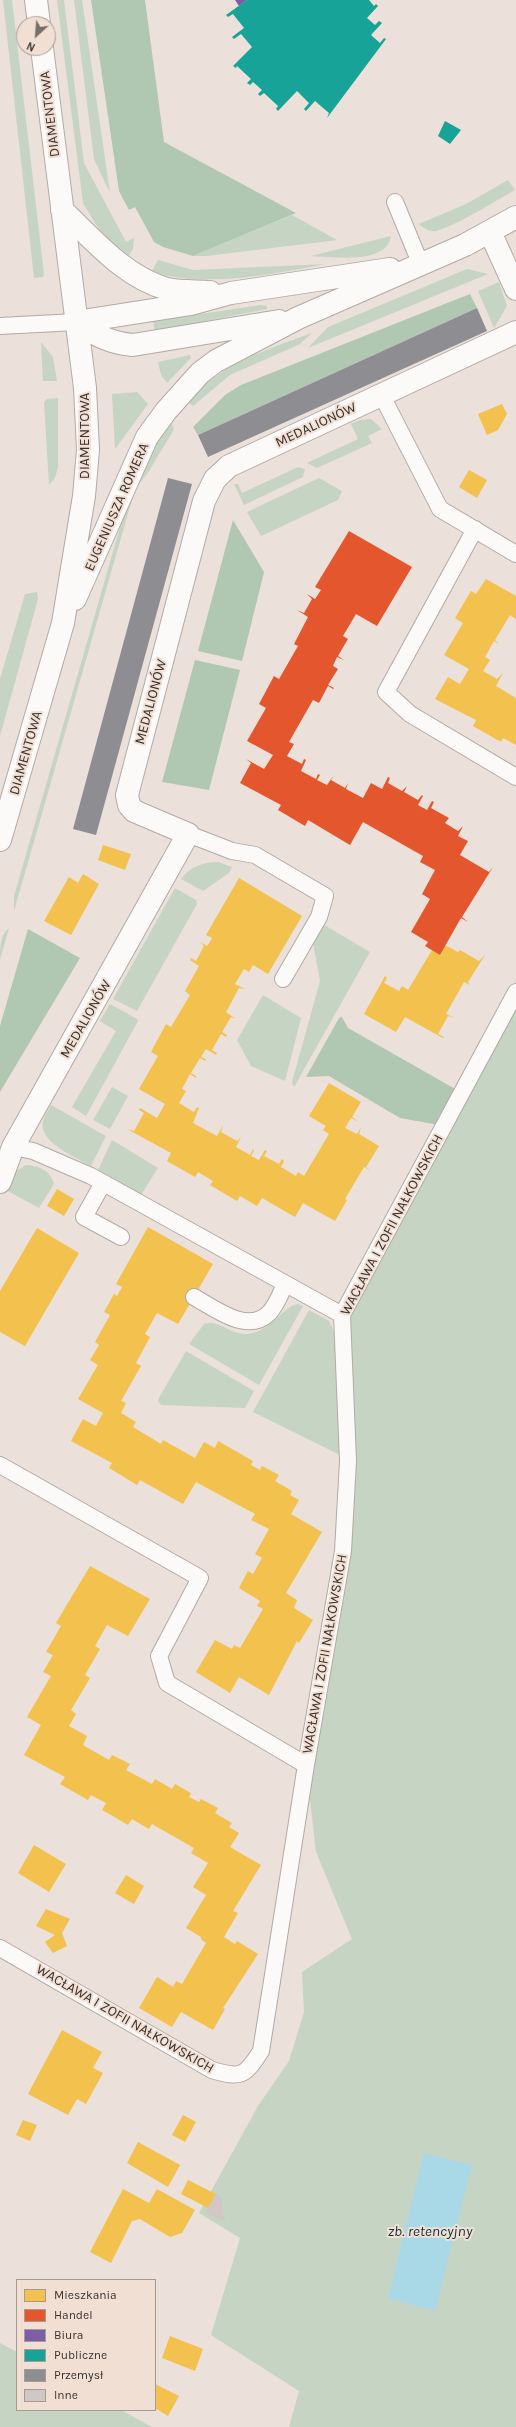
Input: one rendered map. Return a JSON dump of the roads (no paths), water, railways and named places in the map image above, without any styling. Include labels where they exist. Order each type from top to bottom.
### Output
[{"type":"street","points":[[36,0],[38,16]]},
{"type":"street","name":"DIAMENTOWA","points":[[0,840],[63,623],[84,496],[88,450],[85,388],[43,56]]},
{"type":"street","name":"EUGENIUSZA ROMERA","points":[[62,210],[119,263],[140,278],[167,289],[231,293]]},
{"type":"street","name":"EUGENIUSZA ROMERA","points":[[63,623],[97,552],[147,437],[166,411],[200,373],[216,362],[298,318],[421,265],[490,232],[516,217]]},
{"type":"street","points":[[490,232],[516,290]]},
{"type":"street","name":"EUGENIUSZA ROMERA","points":[[76,322],[191,304],[231,293],[421,265]]},
{"type":"street","name":"EUGENIUSZA ROMERA","points":[[76,322],[95,335],[108,341],[133,346],[298,318]]},
{"type":"street","name":"MEDALIONÓW","points":[[0,1182],[7,1146],[188,834],[134,811],[129,805],[127,795],[204,501],[215,479],[229,466],[516,332]]},
{"type":"lane","points":[[395,202],[421,265]]},
{"type":"lane","points":[[0,326],[76,322]]},
{"type":"lane","points":[[381,394],[440,509],[516,554]]},
{"type":"lane","points":[[475,529],[386,692],[410,714],[516,777]]},
{"type":"lane","points":[[188,834],[232,851],[255,856],[325,896],[319,917],[283,979]]},
{"type":"lane","name":"WACŁAWA I ZOFII NAŁKOWSKICH","points":[[0,1948],[212,2070],[233,2076],[250,2069],[261,2051],[306,1766],[343,1551],[348,1461],[342,1315],[516,992]]},
{"type":"lane","points":[[7,1146],[33,1151],[104,1183],[342,1315]]},
{"type":"lane","points":[[104,1183],[84,1217],[121,1237]]},
{"type":"lane","points":[[194,1297],[230,1317],[256,1321],[270,1313],[285,1284]]},
{"type":"lane","points":[[0,1464],[200,1578],[159,1656],[167,1683],[306,1766]]},
{"type":"water","name":"zb. retencyjny","points":[[424,2153],[472,2165],[435,2311],[388,2298]]}]
